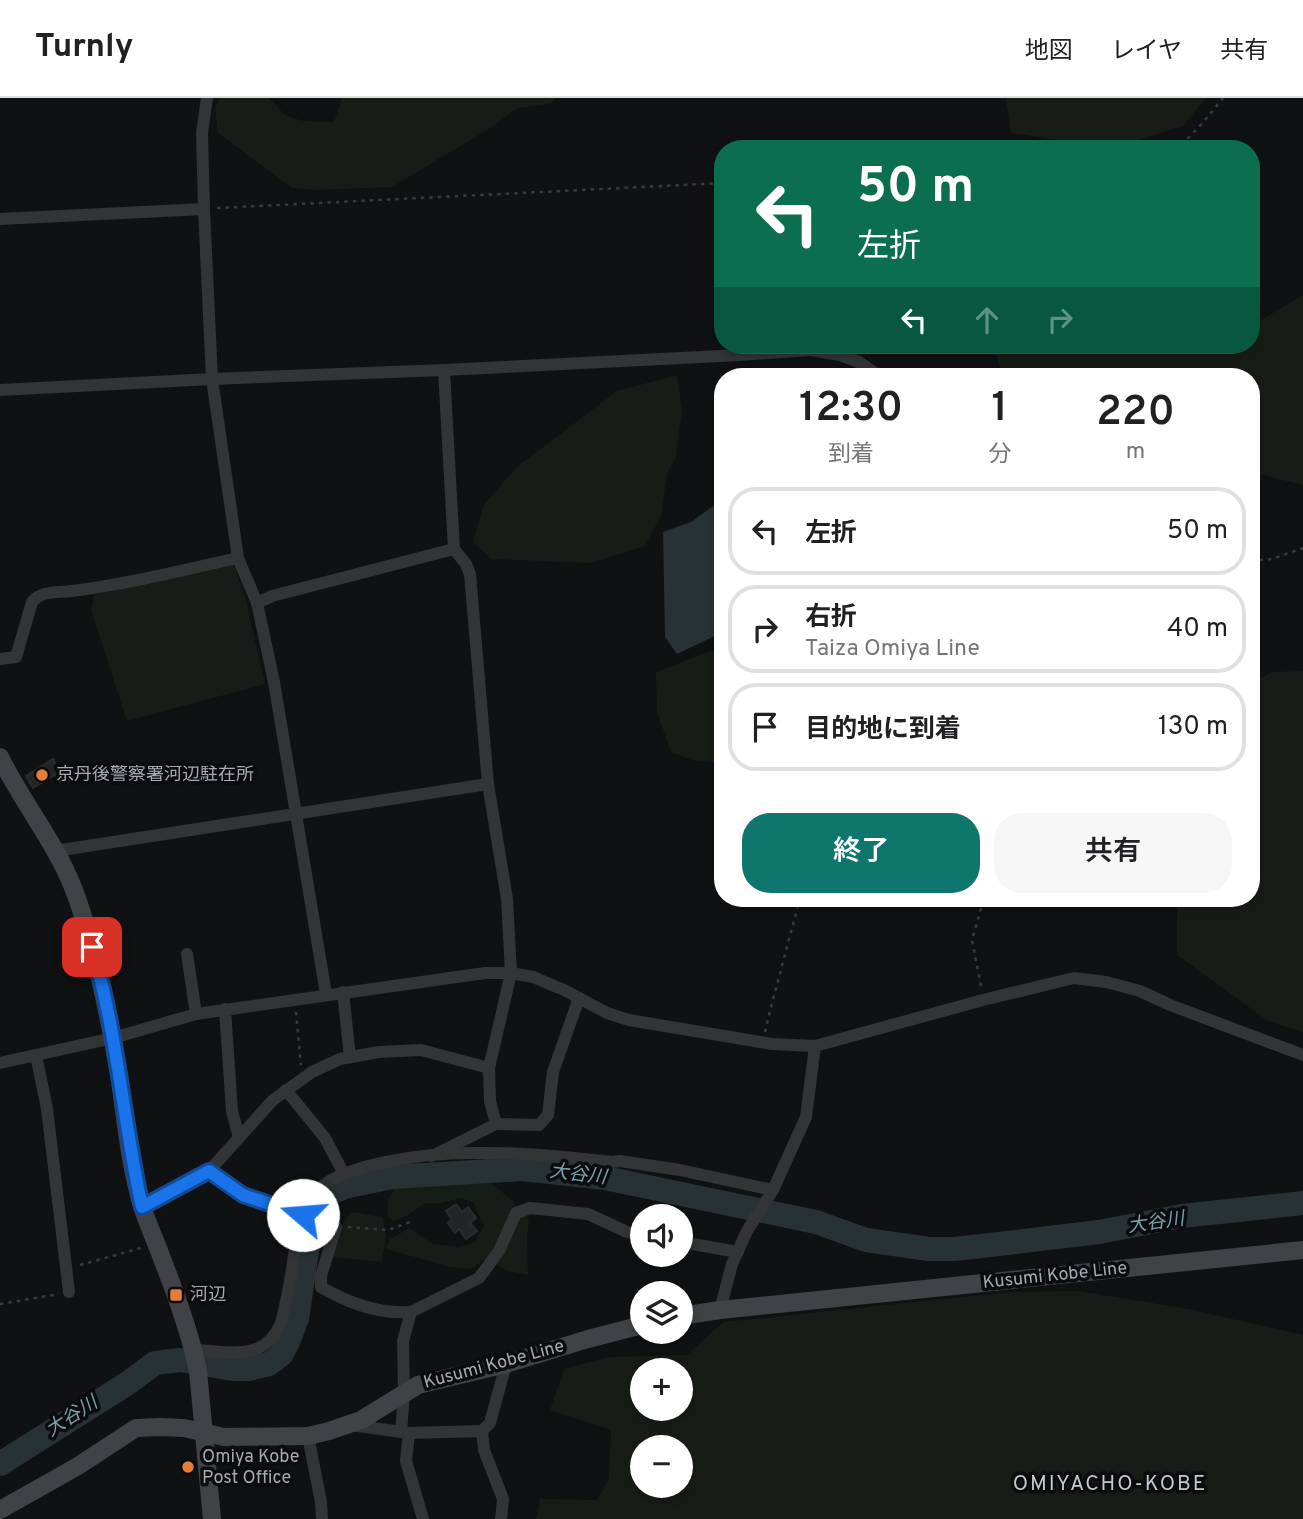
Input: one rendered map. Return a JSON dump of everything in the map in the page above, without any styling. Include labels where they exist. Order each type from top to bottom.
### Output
[{"type":"main road","points":[[0,757],[55,851],[78,898],[99,971],[142,1207],[178,1301],[195,1359],[205,1432],[212,1519]]},
{"type":"main road","name":"Kusumi Kobe Line","points":[[693,1314],[1303,1250]]},
{"type":"main road","name":"Kusumi Kobe Line","points":[[0,1510],[78,1466],[136,1428],[184,1428],[224,1437],[308,1436],[361,1420],[418,1385],[506,1364],[630,1328]]},
{"type":"street","points":[[207,98],[202,133],[212,379],[238,558],[257,603],[274,682],[326,994]]},
{"type":"street","points":[[0,219],[204,209]]},
{"type":"street","points":[[0,390],[754,354]]},
{"type":"street","points":[[833,354],[859,362],[868,368]]},
{"type":"street","points":[[443,370],[454,549],[470,574],[488,784],[507,899],[511,973],[489,1068],[490,1101],[496,1125]]},
{"type":"street","points":[[257,603],[272,596],[454,549]]},
{"type":"street","points":[[0,659],[16,657],[32,602],[37,596],[238,558]]},
{"type":"street","points":[[55,851],[488,784]]},
{"type":"street","points":[[187,954],[196,1014]]},
{"type":"street","points":[[0,1063],[113,1038],[196,1014],[485,973],[511,973],[533,977],[607,1013],[629,1020],[763,1042],[815,1045],[1074,978],[1106,982],[1140,991],[1303,1055]]},
{"type":"street","points":[[343,992],[350,1057]]},
{"type":"street","points":[[432,1156],[496,1125],[539,1125],[548,1115],[553,1072],[579,998]]},
{"type":"street","points":[[225,1009],[232,1111],[239,1138]]},
{"type":"street","points":[[720,1310],[732,1264],[747,1231],[773,1190],[806,1117],[815,1045]]},
{"type":"street","points":[[142,1207],[209,1171],[273,1100],[312,1072],[340,1059],[379,1052],[421,1050],[489,1068]]},
{"type":"street","points":[[36,1055],[47,1110],[69,1292]]},
{"type":"street","points":[[286,1090],[325,1138],[344,1174]]},
{"type":"street","points":[[195,1359],[253,1352],[278,1331],[298,1232],[307,1217],[306,1203],[334,1177],[363,1167],[389,1161],[473,1153],[552,1156],[620,1161],[680,1170],[773,1190]]},
{"type":"street","points":[[209,1171],[243,1195],[333,1226],[321,1276],[321,1287],[336,1296],[370,1308],[400,1313],[411,1312],[479,1278],[499,1251],[516,1213],[530,1209],[588,1214],[630,1233]]},
{"type":"street","points":[[693,1244],[738,1251]]},
{"type":"street","points":[[411,1312],[403,1341],[406,1461],[423,1519]]},
{"type":"street","points":[[346,1425],[405,1433],[482,1431],[490,1423],[506,1364]]},
{"type":"street","points":[[482,1431],[484,1450],[503,1499],[500,1519]]},
{"type":"street","points":[[308,1436],[322,1519]]},
{"type":"path","points":[[1186,140],[1223,98]]},
{"type":"path","points":[[204,209],[714,183]]},
{"type":"path","points":[[1260,560],[1303,548]]},
{"type":"path","points":[[763,1042],[798,907]]},
{"type":"path","points":[[982,907],[972,940],[983,1000]]},
{"type":"path","points":[[295,999],[302,1079]]},
{"type":"path","points":[[333,1226],[388,1230],[410,1222]]},
{"type":"path","points":[[66,1269],[157,1244]]},
{"type":"path","points":[[0,1304],[69,1292]]},
{"type":"shaded area","points":[[220,98],[269,98],[286,116],[304,121],[334,122],[342,98],[556,98],[550,104],[518,108],[492,127],[392,187],[316,190],[292,188],[218,133],[215,108]]},
{"type":"shaded area","points":[[1006,98],[1206,98],[1183,126],[1138,140],[1059,140],[1011,133]]},
{"type":"shaded area","points":[[1303,295],[1303,485],[1260,474],[1260,368],[1000,368],[996,354],[1260,354],[1260,321]]},
{"type":"shaded area","points":[[677,375],[682,409],[676,456],[667,474],[661,516],[645,546],[591,563],[491,559],[473,542],[484,504],[518,466],[617,391]]},
{"type":"shaded area","points":[[714,505],[714,636],[677,654],[665,637],[663,532],[691,522]]},
{"type":"shaded area","points":[[234,565],[245,597],[265,684],[127,721],[91,610],[94,595]]},
{"type":"shaded area","points":[[714,649],[714,762],[692,760],[671,752],[657,712],[656,672]]},
{"type":"shaded area","points":[[1303,671],[1303,1032],[1268,1021],[1177,955],[1177,907],[1260,907],[1260,678],[1272,672]]},
{"type":"shaded area","points":[[484,1178],[511,1199],[529,1220],[528,1275],[505,1270],[488,1258],[470,1269],[451,1267],[386,1249],[389,1240],[409,1228],[433,1244],[459,1247],[475,1242],[484,1226],[474,1203],[461,1198],[441,1203],[425,1203],[407,1216],[393,1221],[387,1216],[388,1200],[398,1182]]},
{"type":"shaded area","points":[[351,1212],[382,1217],[386,1236],[382,1262],[333,1257],[340,1227]]},
{"type":"shaded area","points":[[1079,1291],[1189,1309],[1303,1335],[1303,1519],[536,1519],[540,1499],[597,1500],[609,1479],[611,1430],[550,1410],[564,1369],[609,1357],[687,1355],[723,1322],[1010,1292]]},
{"type":"building","points":[[53,759],[60,772],[33,788],[26,776]]},
{"type":"building","points":[[456,1204],[462,1212],[468,1207],[476,1218],[470,1223],[477,1231],[466,1239],[459,1229],[455,1233],[448,1223],[452,1220],[446,1211]]},
{"type":"waterway","name":"大谷川","points":[[0,1464],[155,1363],[180,1360],[233,1369],[269,1364],[281,1355],[297,1319],[309,1237],[328,1195],[344,1187],[392,1177],[522,1169],[605,1178],[816,1222],[866,1240],[929,1249],[955,1249],[1099,1232],[1182,1216],[1303,1203]]},
{"type":"place","name":"京丹後警察署河辺駐在所","points":[[42,775]]},
{"type":"place","name":"河辺","points":[[176,1295]]},
{"type":"place","name":"Omiya Kobe Post Office","points":[[188,1467]]},
{"type":"district","name":"OMIYACHO-KOBE","points":[[1110,1484]]},
{"type":"route","points":[[92,947],[113,1038],[132,1163],[142,1207],[209,1171],[243,1195],[303,1215]]}]
